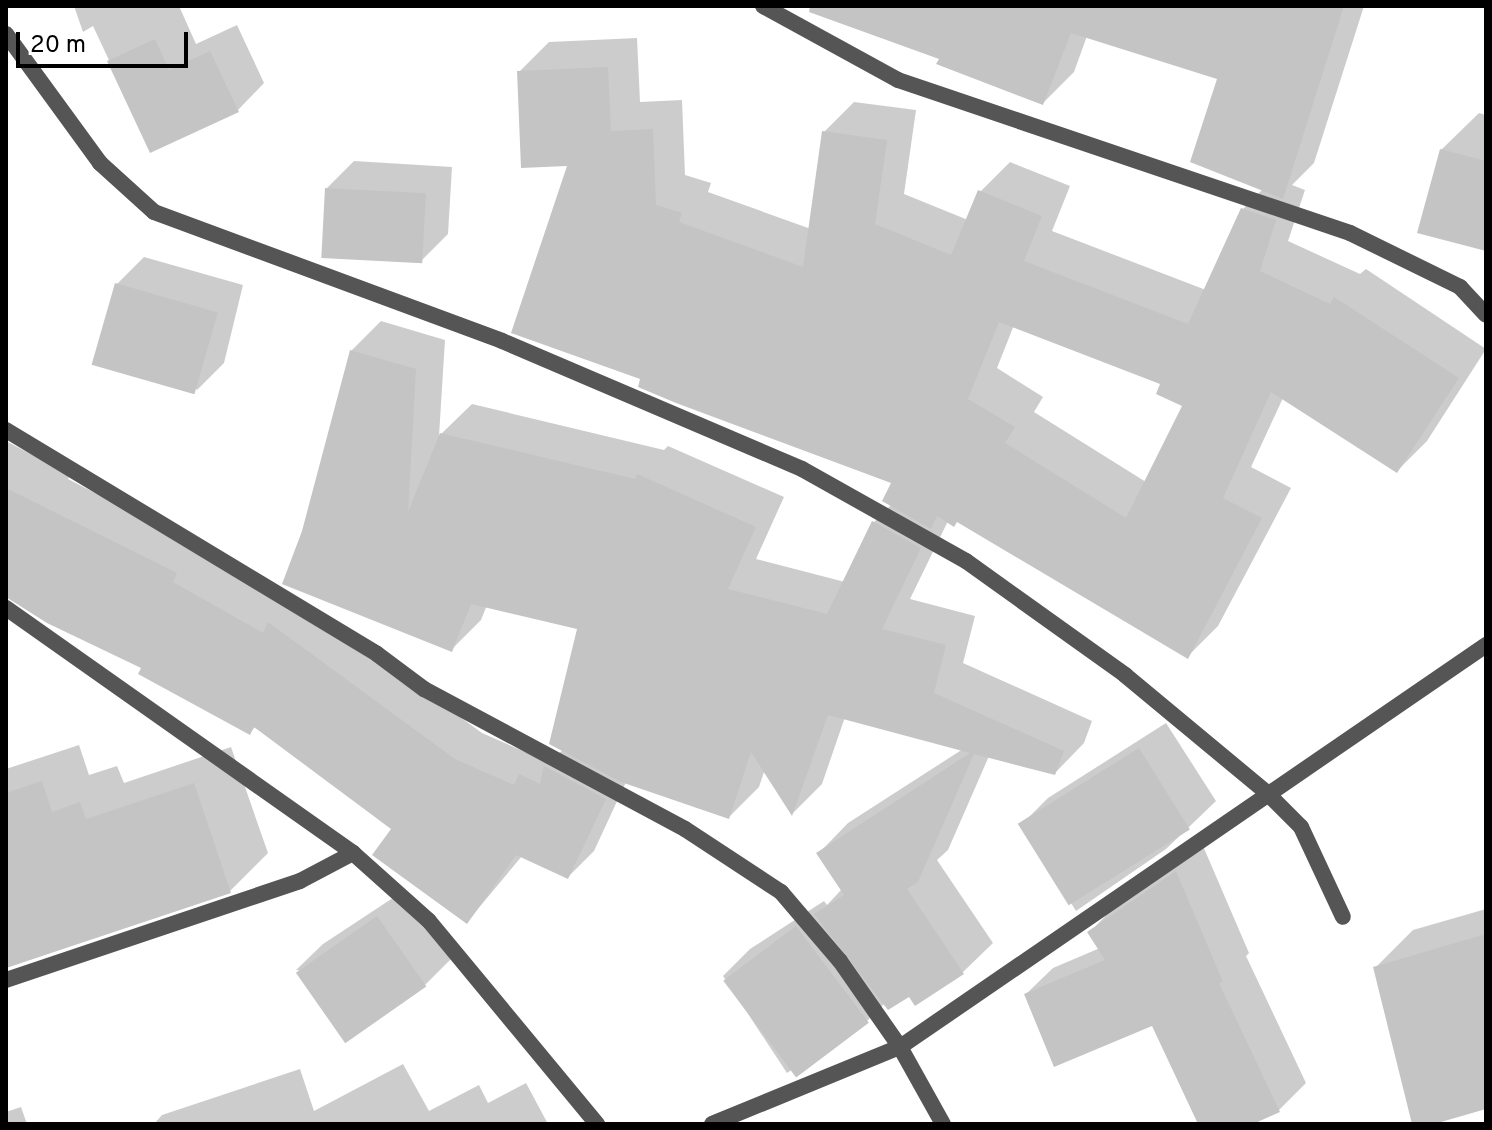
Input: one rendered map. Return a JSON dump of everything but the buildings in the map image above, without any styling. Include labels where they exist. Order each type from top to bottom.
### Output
[{"type":"street","points":[[763,6],[898,80],[1350,233],[1460,287],[1486,315]]},
{"type":"street","points":[[6,34],[100,163],[154,212],[502,341],[802,469],[966,561],[1125,675],[1266,792],[1301,827],[1343,917]]},
{"type":"street","points":[[6,430],[377,654],[424,689],[685,829],[781,892],[840,961],[900,1047],[943,1124]]},
{"type":"street","points":[[6,608],[353,853],[429,921],[597,1124]]},
{"type":"street","points":[[712,1124],[900,1047],[1266,792],[1486,645]]},
{"type":"street","points":[[6,980],[300,881],[353,853]]}]
